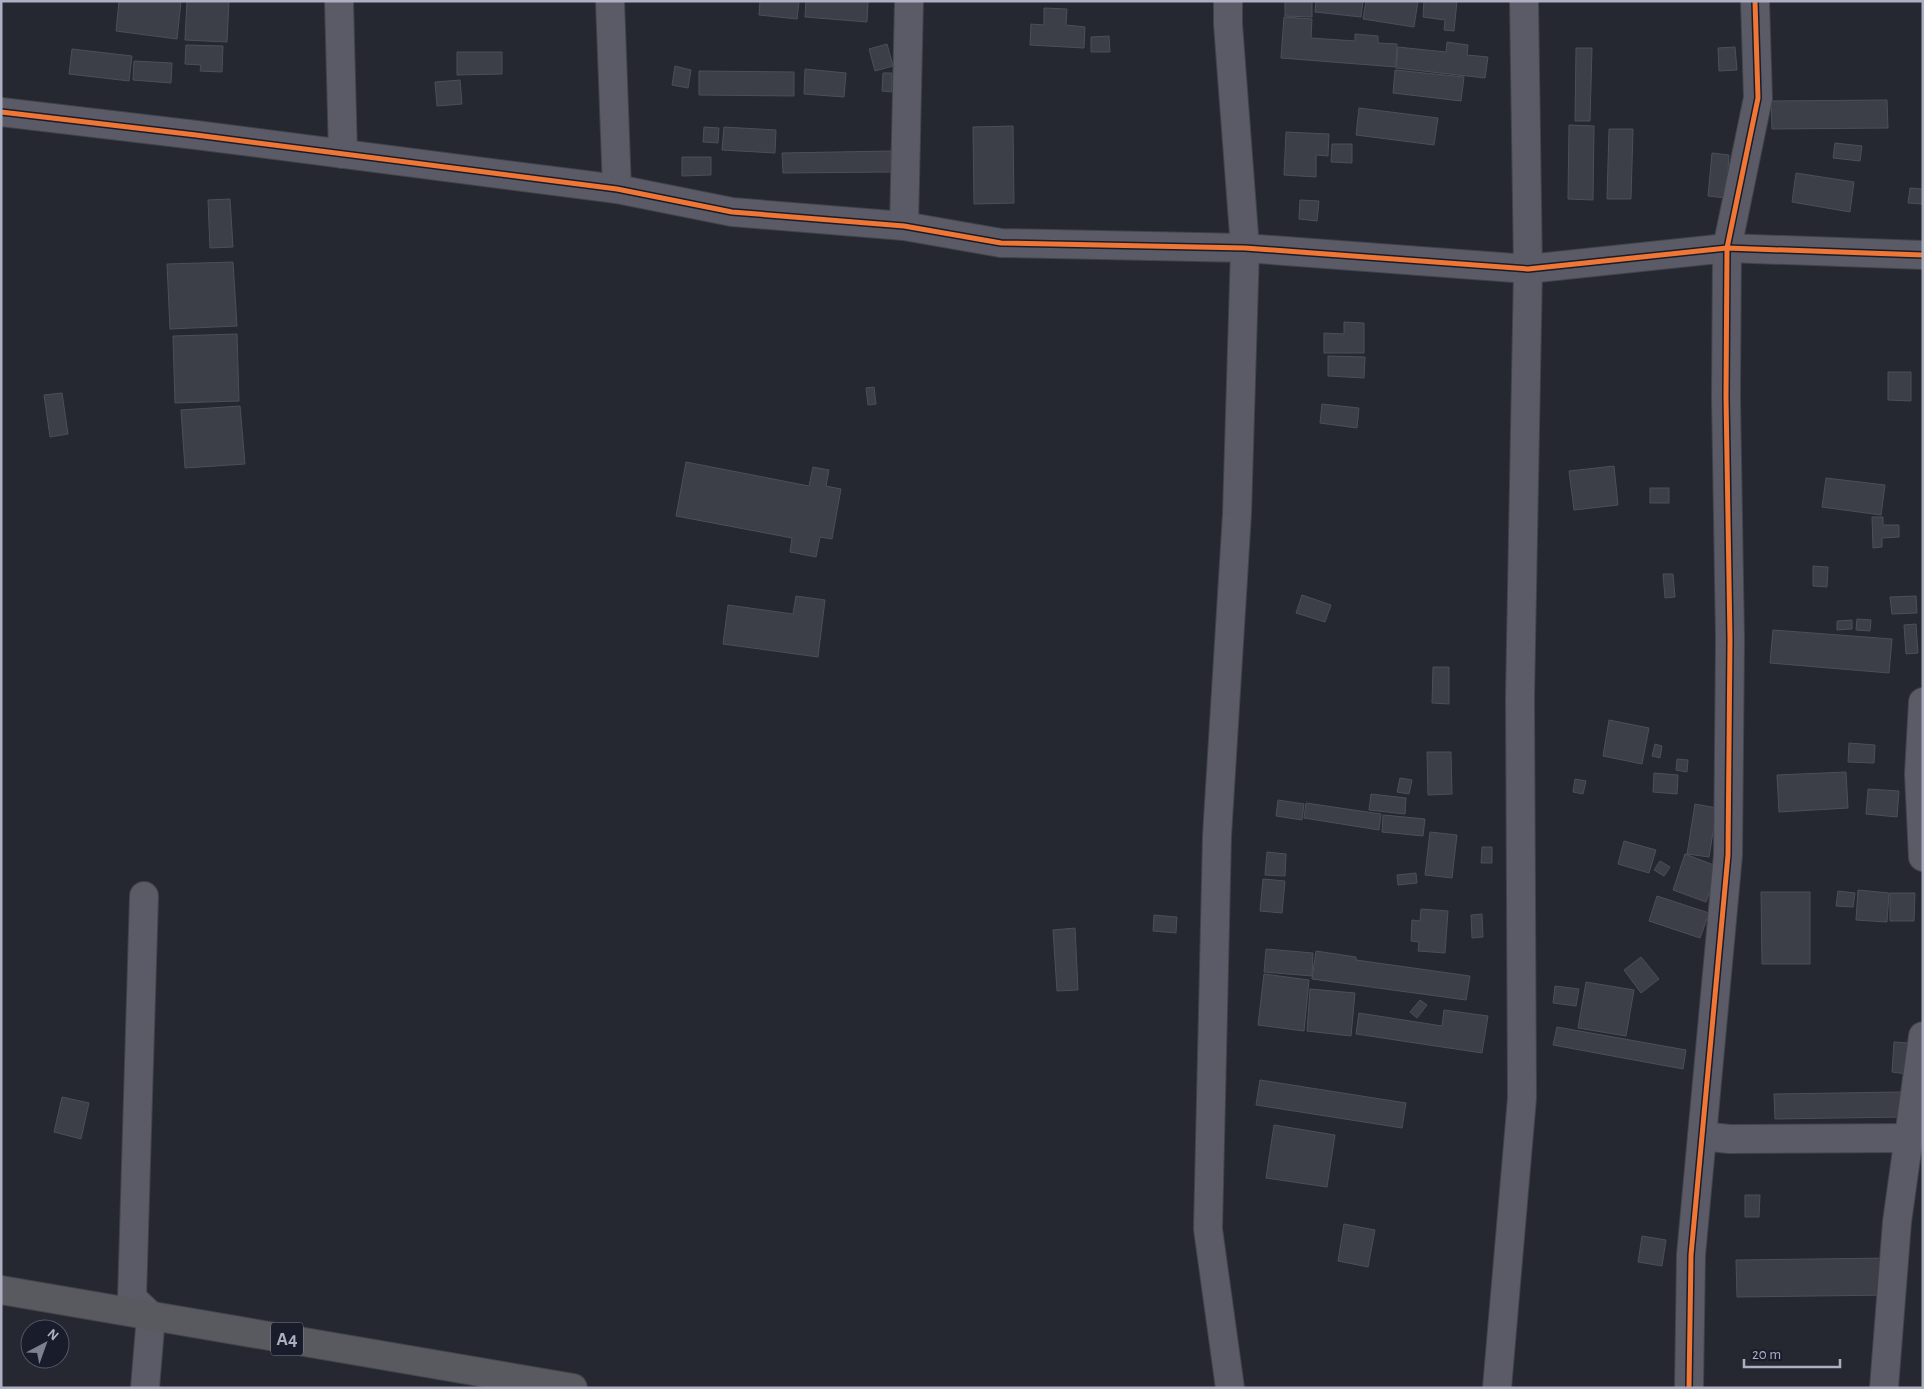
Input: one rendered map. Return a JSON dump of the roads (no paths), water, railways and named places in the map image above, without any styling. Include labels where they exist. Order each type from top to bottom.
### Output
[{"type":"highway","name":"A4","points":[[1,1290],[573,1388]]},
{"type":"street","points":[[339,1],[343,154]]},
{"type":"street","points":[[610,1],[617,189]]},
{"type":"street","points":[[904,226],[909,1]]},
{"type":"street","points":[[1228,1],[1228,24],[1245,248],[1237,514],[1216,836],[1208,1229],[1230,1388]]},
{"type":"street","points":[[1497,1388],[1522,1098],[1520,697],[1528,269],[1524,1]]},
{"type":"street","points":[[1689,1388],[1691,1255],[1728,855],[1730,640],[1726,397],[1727,248],[1758,98],[1755,1]]},
{"type":"street","points":[[1,112],[617,189],[732,212],[904,226],[1000,244],[1245,248],[1528,269],[1727,248],[1923,255]]},
{"type":"street","points":[[1923,702],[1919,774],[1923,857]]},
{"type":"street","points":[[144,896],[132,1298],[151,1316],[145,1388]]},
{"type":"street","points":[[1884,1388],[1897,1222],[1923,1036]]},
{"type":"street","points":[[1702,1136],[1729,1138],[1909,1138]]}]
